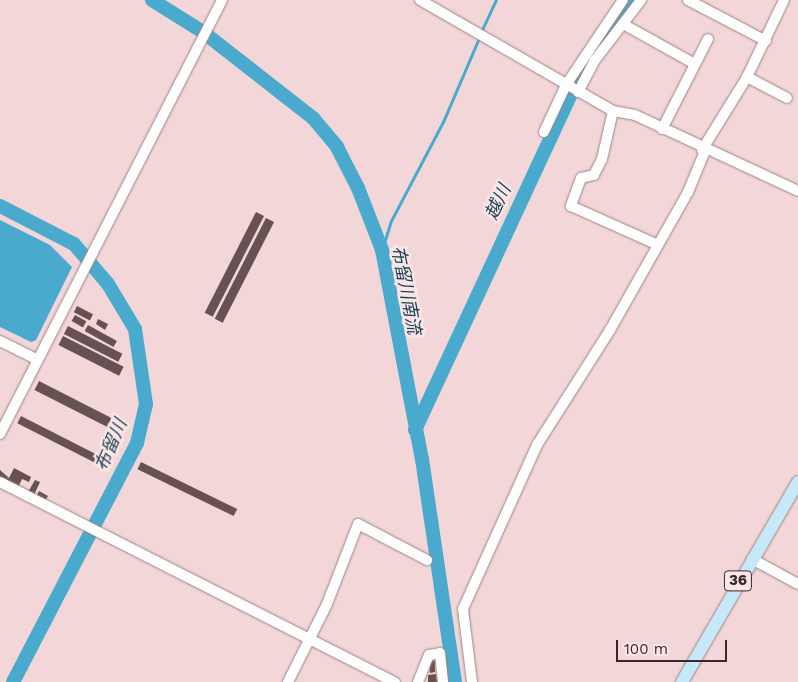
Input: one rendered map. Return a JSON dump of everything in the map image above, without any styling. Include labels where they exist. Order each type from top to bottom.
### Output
[{"type":"main road","name":"36","points":[[682,682],[798,482]]},
{"type":"street","points":[[0,434],[222,0]]},
{"type":"street","points":[[420,0],[613,111],[662,128],[704,151],[798,191]]},
{"type":"street","points":[[544,132],[566,85],[623,0]]},
{"type":"street","points":[[578,92],[641,0]]},
{"type":"street","points":[[688,0],[766,42]]},
{"type":"street","points":[[472,682],[463,609],[537,445],[610,330],[656,244],[688,192],[704,151],[766,42],[784,0]]},
{"type":"street","points":[[612,16],[695,64]]},
{"type":"street","points":[[662,128],[708,40]]},
{"type":"street","points":[[747,77],[787,98]]},
{"type":"street","points":[[613,111],[602,159],[594,175],[581,178],[571,206],[656,244]]},
{"type":"street","points":[[0,341],[38,360]]},
{"type":"street","points":[[0,482],[395,682]]},
{"type":"street","points":[[288,682],[312,640],[351,550],[358,524],[427,560]]},
{"type":"street","points":[[752,559],[798,584]]},
{"type":"street","points":[[418,682],[429,655],[440,653],[443,682]]},
{"type":"water","points":[[0,220],[50,245],[72,267],[36,340],[31,342],[0,327]]},
{"type":"building","points":[[256,212],[264,216],[213,317],[205,313]]},
{"type":"building","points":[[266,218],[274,222],[223,323],[215,319]]},
{"type":"building","points":[[77,306],[93,314],[90,320],[74,312]]},
{"type":"building","points":[[75,315],[86,321],[83,327],[72,321]]},
{"type":"building","points":[[98,319],[108,324],[105,330],[96,324]]},
{"type":"building","points":[[88,325],[117,341],[113,347],[85,331]]},
{"type":"building","points":[[68,326],[122,354],[118,362],[64,334]]},
{"type":"building","points":[[63,336],[124,367],[119,376],[58,345]]},
{"type":"building","points":[[39,381],[118,421],[114,430],[34,390]]},
{"type":"building","points":[[21,416],[102,457],[98,464],[17,423]]},
{"type":"building","points":[[141,462],[237,509],[234,516],[137,469]]},
{"type":"building","points":[[14,468],[31,477],[29,482],[22,479],[18,488],[0,478],[0,470],[9,478]]},
{"type":"building","points":[[35,480],[40,482],[34,495],[28,492]]},
{"type":"building","points":[[39,491],[48,496],[45,501],[36,497]]},
{"type":"building","points":[[429,661],[435,661],[435,672],[430,673]]},
{"type":"building","points":[[436,674],[437,682],[428,682],[428,675]]},
{"type":"waterway","name":"布留川南流","points":[[152,0],[203,32],[313,118],[337,147],[358,188],[382,250],[422,459],[455,682]]},
{"type":"waterway","points":[[481,32],[496,0]]},
{"type":"waterway","name":"越川","points":[[415,430],[575,85],[634,0]]},
{"type":"waterway","points":[[382,250],[391,221],[443,122],[479,38]]},
{"type":"waterway","name":"布留川","points":[[0,206],[74,244],[108,284],[135,329],[146,404],[137,443],[13,682]]}]
